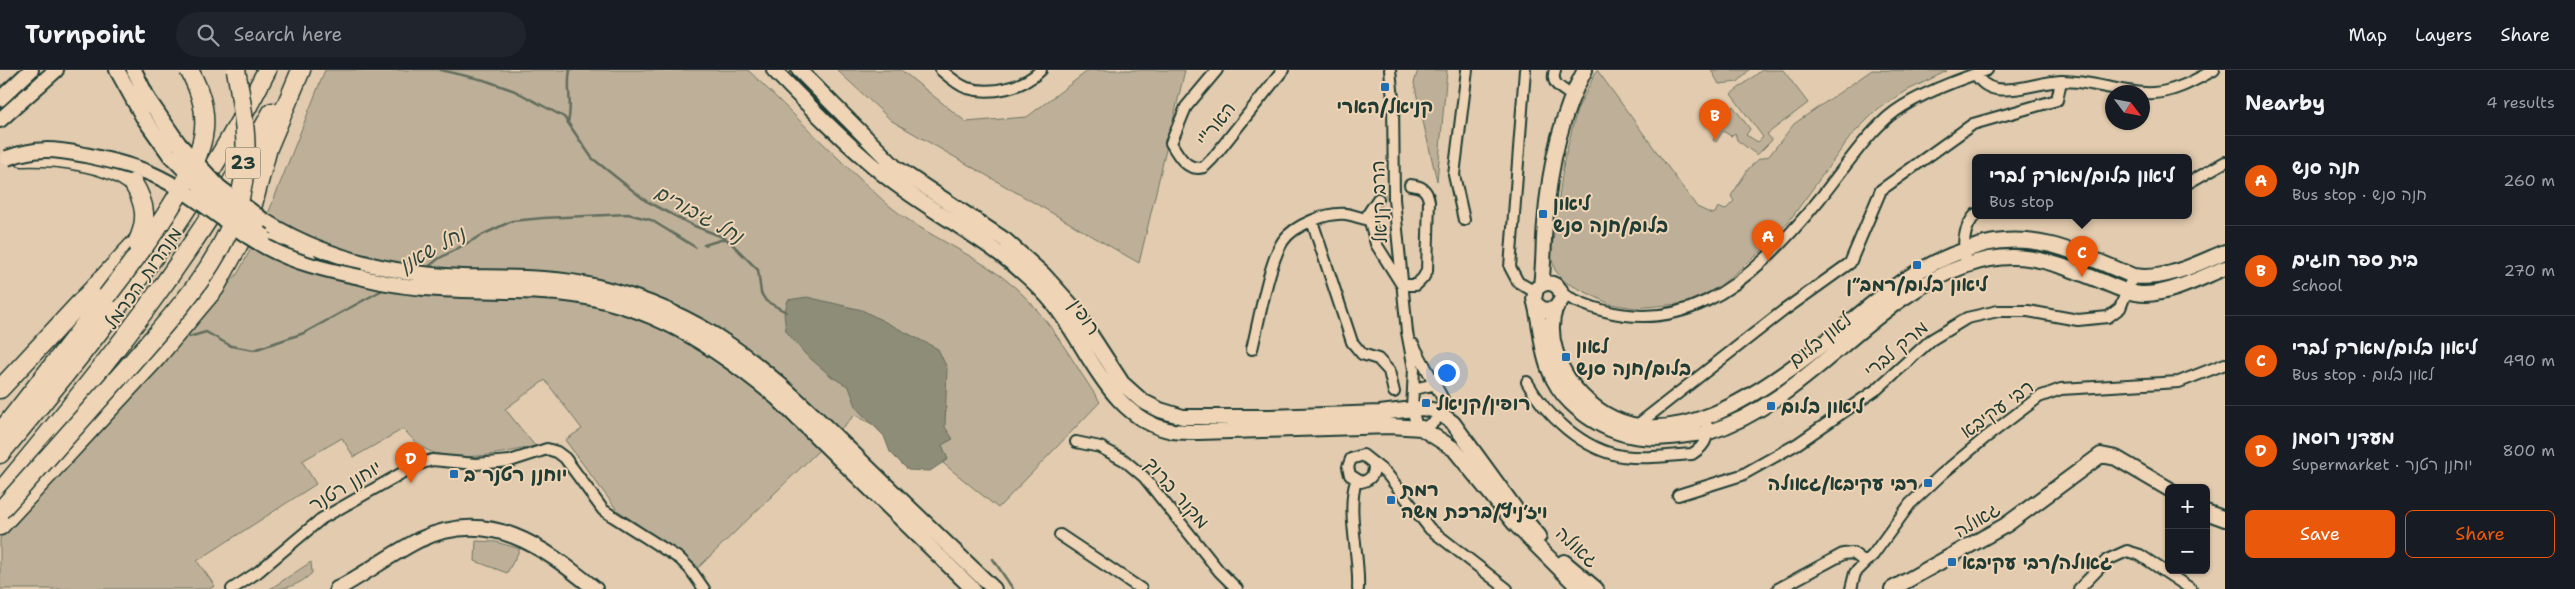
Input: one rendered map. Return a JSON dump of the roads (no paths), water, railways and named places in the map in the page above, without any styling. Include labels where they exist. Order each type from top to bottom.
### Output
[{"type":"highway","points":[[0,433],[149,240],[198,155],[204,129],[204,115],[202,99],[189,70]]},
{"type":"highway","points":[[0,511],[147,345],[201,280],[215,258],[236,211],[244,171],[246,128],[236,70]]},
{"type":"highway","points":[[0,389],[153,224],[207,154],[258,70]]},
{"type":"highway","name":"מנהרות הכרמל","points":[[0,454],[70,372],[160,251],[218,160],[268,70]]},
{"type":"highway","name":"מנהרות הכרמל","points":[[0,492],[88,387],[146,311],[232,182],[294,70]]},
{"type":"highway","points":[[0,526],[175,336],[216,288],[234,255],[249,219],[268,148],[301,70]]},
{"type":"highway","points":[[3,159],[52,157],[104,167],[124,175],[133,183],[145,212],[143,230],[107,296]]},
{"type":"street","points":[[0,99],[31,70]]},
{"type":"street","points":[[0,120],[56,70]]},
{"type":"street","points":[[117,70],[143,117],[174,150],[211,197],[272,241],[322,264],[360,277]]},
{"type":"street","points":[[134,70],[174,150],[219,187],[276,228],[338,257],[379,268],[426,275],[532,276],[597,286],[652,302],[695,321],[728,342],[782,384],[994,589]]},
{"type":"street","name":"רופין","points":[[774,70],[827,124],[884,175],[998,251],[1027,275],[1065,318],[1110,388],[1126,407],[1144,420],[1172,431],[1200,432],[1270,423],[1390,419],[1419,427]]},
{"type":"street","name":"רופין","points":[[799,70],[894,167],[1005,240],[1044,275],[1072,306],[1122,383],[1142,401],[1160,410],[1183,416],[1270,423]]},
{"type":"street","points":[[941,70],[966,88],[990,90],[1014,87],[1033,78],[1040,70]]},
{"type":"street","name":"האר\"י","points":[[1217,70],[1186,107],[1175,128],[1171,143],[1183,162],[1191,167],[1204,167],[1213,158],[1283,70]]},
{"type":"street","name":"הרב קניאל","points":[[1390,70],[1393,99],[1394,199],[1407,332],[1414,369],[1412,409],[1419,427]]},
{"type":"street","points":[[1464,220],[1454,175],[1467,70]]},
{"type":"street","points":[[1525,70],[1510,267],[1518,282],[1537,294],[1543,310],[1558,298]]},
{"type":"street","points":[[1555,70],[1554,81],[1556,85],[1571,95]]},
{"type":"street","name":"לאון בלום","points":[[1585,70],[1571,95],[1560,132],[1545,222],[1544,256],[1537,294],[1544,357],[1554,381],[1569,400],[1597,424],[1624,435],[1649,439],[1708,432],[1764,407],[1899,302],[1930,281],[1966,265],[2019,256],[2058,265],[2128,292],[2144,294],[2158,292],[2225,268]]},
{"type":"street","points":[[1537,294],[1548,283],[1558,298],[1630,317],[1673,315],[1700,304],[1735,284],[1759,265],[1785,239],[1889,116],[1912,102],[1987,70]]},
{"type":"street","points":[[1975,74],[1986,86],[1996,89],[2008,90],[2061,81],[2100,84],[2152,93],[2184,86],[2214,70]]},
{"type":"street","points":[[1636,426],[1783,310],[1850,263],[1881,190],[1973,124],[2057,100],[2061,81]]},
{"type":"street","points":[[3,159],[27,150],[49,149],[108,160],[136,168],[169,183],[239,232],[268,248],[315,268],[411,286],[544,292],[582,296],[632,309],[682,329],[746,372],[776,397],[973,589]]},
{"type":"street","points":[[2192,182],[2225,162]]},
{"type":"street","points":[[1378,200],[1368,214],[1368,220],[1376,244],[1402,286],[1416,285],[1424,278],[1426,271],[1428,194],[1418,186],[1410,185]]},
{"type":"street","points":[[1252,349],[1274,259],[1284,240],[1312,221],[1345,214],[1368,220]]},
{"type":"street","points":[[1966,265],[1964,250],[1967,224],[1972,218]]},
{"type":"street","points":[[1312,221],[1352,342],[1362,354],[1378,359],[1389,371],[1394,392]]},
{"type":"street","name":"לאון בלום","points":[[1544,256],[1558,298],[1552,319],[1552,334],[1556,353],[1567,377],[1586,401],[1609,416],[1636,426],[1679,424],[1705,418],[1757,393],[1891,289],[1922,268],[1964,250],[2020,239],[2050,244],[2133,276],[2157,277],[2189,267],[2225,252]]},
{"type":"street","name":"מרק לברי","points":[[1678,495],[1742,474],[1797,444],[1877,389],[1931,340],[1967,318],[1998,311],[2028,311],[2078,320],[2108,316],[2120,308],[2133,276]]},
{"type":"street","name":"הרב קניאל","points":[[1407,332],[1443,399],[1442,413]]},
{"type":"street","name":"רבי עקיבא","points":[[1852,588],[1855,573],[1910,504],[1942,474],[2039,397],[2061,389],[2179,382],[2225,364]]},
{"type":"street","points":[[1527,382],[1533,393],[1555,417],[1578,436],[1600,450],[1622,456],[1692,454],[1705,444],[1708,432],[1705,418]]},
{"type":"street","points":[[1414,389],[1436,384]]},
{"type":"street","name":"רופין","points":[[1390,419],[1412,409],[1429,409],[1442,413]]},
{"type":"street","points":[[1419,427],[1432,424],[1442,413]]},
{"type":"street","name":"גאולה","points":[[1442,413],[1452,422],[1516,511],[1548,547],[1596,589]]},
{"type":"street","name":"גאולה","points":[[1419,427],[1454,449],[1515,524],[1580,589]]},
{"type":"street","name":"מקור ברוך","points":[[1076,442],[1100,447],[1124,460],[1144,477],[1219,572],[1238,589]]},
{"type":"street","name":"יוחנן רטנר","points":[[232,589],[258,572],[321,519],[416,465],[432,460],[476,464],[510,461],[548,449],[557,452],[565,458],[603,510],[680,559],[690,569],[704,589]]},
{"type":"street","points":[[1356,481],[1348,471],[1351,459],[1363,455],[1387,474],[1394,486],[1430,529],[1507,589]]},
{"type":"street","name":"גאולה","points":[[1892,589],[2006,525],[2101,455],[2111,456],[2165,487]]},
{"type":"street","points":[[1369,479],[1374,472],[1373,462]]},
{"type":"street","points":[[1356,481],[1369,479],[1384,480],[1394,486]]},
{"type":"street","points":[[1356,481],[1352,496],[1359,572],[1358,589]]},
{"type":"street","points":[[2210,513],[2225,519]]},
{"type":"street","points":[[337,589],[418,541],[453,530],[504,532],[528,540],[562,562],[595,589]]},
{"type":"street","points":[[1060,535],[1141,589]]},
{"type":"street","points":[[2078,589],[2107,560],[2127,551],[2140,555],[2191,589]]},
{"type":"street","points":[[1778,589],[1843,554],[1853,553],[1865,562]]},
{"type":"street","points":[[562,562],[585,589]]},
{"type":"waterway","name":"נחל גיבורים","points":[[440,70],[484,80],[515,91],[564,117],[592,158],[646,201],[692,225],[725,238],[733,245],[758,270],[761,293],[766,301],[786,312]]},
{"type":"waterway","points":[[568,122],[570,70]]},
{"type":"waterway","name":"נחל שאנן","points":[[426,269],[438,259],[512,221],[543,218],[628,214],[651,220],[695,247]]},
{"type":"waterway","name":"נחל שאנן","points":[[704,245],[724,239]]},
{"type":"waterway","name":"נחל שאנן","points":[[189,337],[206,332],[231,346],[254,350],[304,333],[386,288]]},
{"type":"waterway","name":"נחל גיבורים","points":[[993,559],[1013,589]]},
{"type":"tunnel","points":[[1378,199],[1383,195],[1410,185]]},
{"type":"place","name":"קניאל/הארי","points":[[1385,87]]},
{"type":"place","name":"בית ספר חוגים","points":[[1715,140]]},
{"type":"place","name":"ליאון בלום/חנה סנש","points":[[1543,214]]},
{"type":"place","name":"חנה סנש","points":[[1768,261]]},
{"type":"place","name":"ליאון בלום/רמב״ן","points":[[1917,265]]},
{"type":"place","name":"ליאון בלום/מארק לברי","points":[[2082,277]]},
{"type":"place","name":"לאון בלום/חנה סנש","points":[[1566,357]]},
{"type":"place","name":"רופין/קניאל","points":[[1426,403]]},
{"type":"place","name":"ליאון בלום","points":[[1771,406]]},
{"type":"place","name":"יוחנן רטנר ב","points":[[454,474]]},
{"type":"place","name":"מעדני רוסמן","points":[[411,483]]},
{"type":"place","name":"רבי עקיבא/גאולה","points":[[1928,483]]},
{"type":"place","name":"רמת ויז׳ניץ/ברכת משה","points":[[1391,500]]},
{"type":"place","name":"גאולה/רבי עקיבא","points":[[1952,562]]}]
